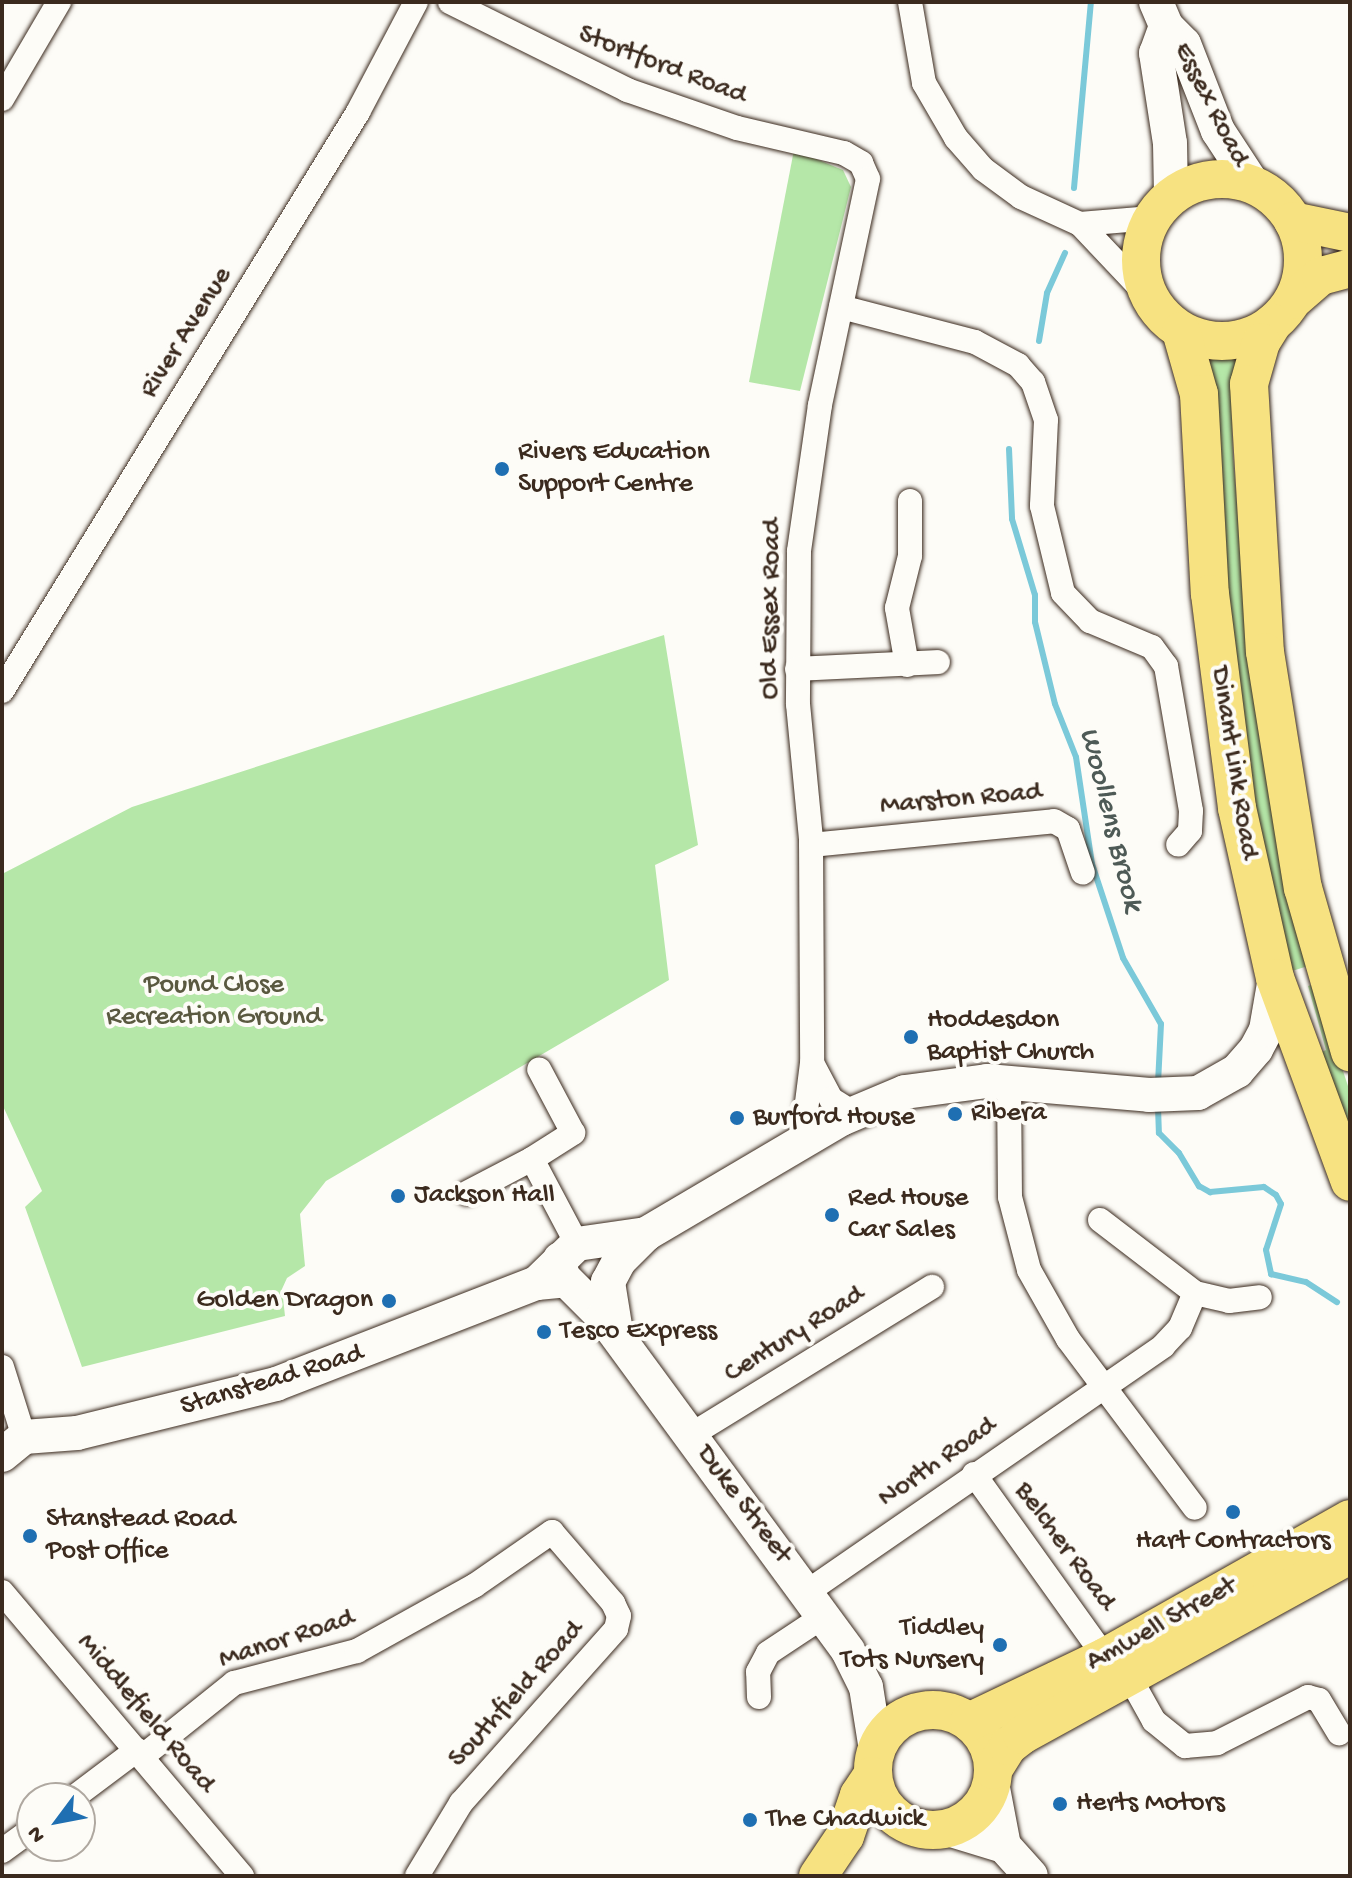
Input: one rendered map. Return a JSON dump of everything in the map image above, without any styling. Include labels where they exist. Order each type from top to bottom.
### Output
[{"type":"main road","points":[[1283,312],[1303,260],[1293,221],[1275,200],[1254,186],[1212,180],[1162,207],[1141,253],[1149,297],[1181,331],[1211,341],[1234,341],[1283,312],[1321,276],[1350,268]]},
{"type":"main road","points":[[1293,221],[1350,233]]},
{"type":"main road","name":"Dinant Link Road","points":[[1283,312],[1261,342],[1249,384],[1265,652],[1303,888],[1340,999],[1350,1052]]},
{"type":"main road","name":"Dinant Link Road","points":[[1181,331],[1199,394],[1210,594],[1224,728],[1275,978],[1350,1182]]},
{"type":"main road","name":"Amwell Street","points":[[992,1777],[1008,1746],[1022,1735],[1117,1667],[1350,1519]]},
{"type":"main road","name":"Amwell Street","points":[[969,1722],[1117,1667],[1350,1555]]},
{"type":"main road","points":[[818,1876],[845,1836],[859,1795],[896,1721],[922,1710],[952,1713],[969,1722],[986,1742],[992,1777],[974,1814],[948,1829],[904,1823],[845,1836]]},
{"type":"main road","points":[[874,1763],[878,1796],[904,1823]]},
{"type":"street","points":[[2,99],[59,2]]},
{"type":"street","name":"River Avenue","points":[[2,691],[358,112],[416,2]]},
{"type":"street","name":"Stortford Road","points":[[450,2],[627,90],[737,128],[844,153],[861,163]]},
{"type":"street","points":[[910,2],[924,83],[956,138],[983,169],[1021,197],[1080,224],[1149,297]]},
{"type":"street","name":"Essex Road","points":[[1161,14],[1184,44],[1218,131],[1254,186]]},
{"type":"street","name":"Essex Road","points":[[1161,14],[1156,53],[1170,143],[1162,207]]},
{"type":"street","name":"Old Essex Road","points":[[802,1142],[812,1063],[811,845],[797,669],[805,495],[841,307],[869,188],[861,163]]},
{"type":"street","points":[[1080,224],[1162,207]]},
{"type":"street","points":[[841,307],[975,342],[1018,365],[1033,382],[1046,420],[1042,506],[1063,593],[1090,621],[1152,647],[1166,666],[1191,811],[1190,831],[1178,845]]},
{"type":"street","points":[[907,665],[897,608],[910,556],[910,501]]},
{"type":"street","points":[[797,669],[938,662]]},
{"type":"street","name":"Marston Road","points":[[811,845],[1054,821],[1068,829],[1083,873]]},
{"type":"street","points":[[618,1336],[608,1304],[612,1271],[646,1234],[853,1113],[923,1087],[1009,1083],[1184,1095],[1217,1085],[1256,1049],[1266,1030],[1275,978]]},
{"type":"street","name":"Old Essex Road","points":[[812,1063],[831,1099],[853,1113]]},
{"type":"street","points":[[467,1193],[532,1159],[573,1133],[539,1069]]},
{"type":"street","points":[[1009,1083],[1008,1179],[1024,1254],[1051,1311],[1195,1508]]},
{"type":"street","points":[[532,1159],[561,1267]]},
{"type":"street","points":[[1100,1220],[1195,1293],[1229,1301],[1260,1297]]},
{"type":"street","name":"Stanstead Road","points":[[13,1446],[276,1384],[646,1234]]},
{"type":"street","name":"Duke Street","points":[[561,1267],[618,1336],[815,1604],[866,1687],[874,1763]]},
{"type":"street","name":"Century Road","points":[[691,1435],[932,1287]]},
{"type":"street","name":"North Road","points":[[759,1697],[758,1672],[768,1653],[815,1604],[974,1474],[1173,1337],[1195,1293]]},
{"type":"street","points":[[2,1367],[13,1446]]},
{"type":"street","name":"Belcher Road","points":[[974,1474],[1154,1721],[1185,1746],[1217,1743],[1308,1697],[1319,1700],[1339,1733]]},
{"type":"street","name":"Southfield Road","points":[[417,1876],[461,1803],[618,1623],[613,1603],[563,1540],[552,1532],[538,1538]]},
{"type":"street","name":"Manor Road","points":[[96,1783],[234,1683],[332,1660],[372,1644],[474,1586],[538,1538]]},
{"type":"street","name":"Middlefield Road","points":[[2,1592],[242,1876]]},
{"type":"street","points":[[992,1777],[1004,1846]]},
{"type":"street","points":[[948,1829],[1004,1846],[1031,1876]]},
{"type":"green space","points":[[794,150],[843,170],[851,187],[800,391],[749,382]]},
{"type":"green space","points":[[1239,352],[1231,392],[1233,457],[1253,692],[1308,966],[1289,972],[1250,811],[1205,358]]},
{"type":"green space","name":"Pound Close Recreation Ground","points":[[664,635],[698,845],[655,865],[669,980],[326,1181],[300,1214],[305,1266],[287,1278],[282,1289],[285,1316],[82,1367],[25,1207],[42,1191],[2,1104],[2,874],[132,807]]},
{"type":"green space","points":[[1314,984],[1350,1092],[1350,1154],[1314,1055],[1326,1050],[1308,986]]},
{"type":"waterway","name":"Woollens Brook","points":[[1074,188],[1091,2]]},
{"type":"waterway","name":"Woollens Brook","points":[[1039,341],[1047,293],[1065,253]]},
{"type":"waterway","name":"Woollens Brook","points":[[1009,449],[1012,519],[1035,595],[1035,622],[1055,704],[1076,757],[1092,864],[1123,958],[1161,1024],[1158,1084]]},
{"type":"waterway","name":"Woollens Brook","points":[[1158,1107],[1159,1133],[1179,1153],[1199,1186],[1210,1192],[1264,1187],[1276,1195],[1281,1204],[1266,1250],[1271,1274],[1306,1282],[1337,1302]]},
{"type":"place","name":"Rivers Education Support Centre","points":[[502,469]]},
{"type":"place","name":"Hoddesdon Baptist Church","points":[[911,1037]]},
{"type":"place","name":"Ribera","points":[[955,1114]]},
{"type":"place","name":"Burford House","points":[[737,1118]]},
{"type":"place","name":"Jackson Hall","points":[[398,1196]]},
{"type":"place","name":"Red House Car Sales","points":[[832,1215]]},
{"type":"place","name":"Golden Dragon","points":[[389,1301]]},
{"type":"place","name":"Tesco Express","points":[[544,1332]]},
{"type":"place","name":"Hart Contractors","points":[[1233,1512]]},
{"type":"place","name":"Stanstead Road Post Office","points":[[30,1536]]},
{"type":"place","name":"Tiddley Tots Nursery","points":[[1000,1645]]},
{"type":"place","name":"Herts Motors","points":[[1060,1804]]},
{"type":"place","name":"The Chadwick","points":[[750,1820]]}]
